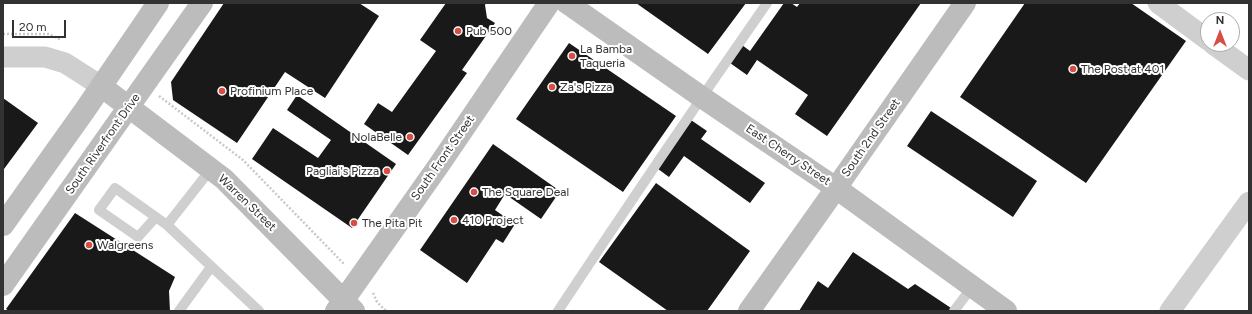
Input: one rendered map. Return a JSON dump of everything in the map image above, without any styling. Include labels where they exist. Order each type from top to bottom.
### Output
[{"type":"street","points":[[3,225],[158,3]]},
{"type":"street","name":"South Riverfront Drive","points":[[3,285],[202,3]]},
{"type":"street","name":"South Front Street","points":[[344,307],[549,3]]},
{"type":"street","name":"East Cherry Street","points":[[567,3],[703,98],[836,188],[1006,311]]},
{"type":"street","name":"South 2nd Street","points":[[749,311],[965,3]]},
{"type":"street","points":[[1162,4],[1200,34]]},
{"type":"street","points":[[1224,52],[1249,70]]},
{"type":"street","points":[[3,57],[45,56],[52,58],[65,63],[101,86]]},
{"type":"street","name":"Warren Street","points":[[101,86],[224,179],[344,307]]},
{"type":"street","points":[[1170,311],[1249,202]]},
{"type":"lane","points":[[558,311],[654,166],[703,98],[767,3]]},
{"type":"lane","points":[[167,225],[211,169]]},
{"type":"lane","points":[[156,217],[138,237],[99,210],[115,188],[156,217],[167,225],[259,311]]},
{"type":"lane","points":[[179,311],[211,267]]},
{"type":"lane","points":[[954,311],[972,287]]},
{"type":"building","points":[[224,3],[359,3],[379,16],[325,98],[285,72],[237,143],[173,100],[171,82]]},
{"type":"building","points":[[446,3],[486,3],[487,18],[495,23],[462,70],[467,73],[408,155],[364,124],[378,103],[392,112],[436,51],[420,40]]},
{"type":"building","points":[[636,3],[746,3],[708,54]]},
{"type":"building","points":[[784,3],[791,3],[797,7],[800,3],[921,3],[827,136],[795,114],[808,95],[757,60],[747,75],[730,63],[742,45],[750,51]]},
{"type":"building","name":"The Post at 401","points":[[1025,3],[1131,3],[1186,41],[1086,183],[960,97]]},
{"type":"building","points":[[569,43],[676,116],[623,192],[516,119]]},
{"type":"building","points":[[297,95],[396,164],[352,228],[252,159],[273,128],[318,158],[331,140],[287,110]]},
{"type":"building","points":[[3,98],[38,123],[4,169],[3,168]]},
{"type":"building","points":[[931,111],[1037,181],[1013,217],[907,146]]},
{"type":"building","points":[[688,118],[707,131],[701,139],[765,183],[750,203],[684,156],[669,177],[654,166]]},
{"type":"building","points":[[493,144],[560,191],[541,219],[505,194],[495,210],[515,224],[503,243],[496,239],[467,283],[420,250]]},
{"type":"building","points":[[656,183],[750,251],[707,311],[668,311],[599,262]]},
{"type":"building","name":"Walgreens","points":[[75,213],[175,277],[169,291],[170,311],[9,311],[6,309]]},
{"type":"building","points":[[853,252],[908,289],[915,284],[951,308],[949,311],[799,311],[818,281],[828,288]]},
{"type":"place","name":"Pub 500","points":[[458,31]]},
{"type":"place","name":"La Bamba Taqueria","points":[[572,56]]},
{"type":"place","name":"The Post at 401","points":[[1073,69]]},
{"type":"place","name":"Za's Pizza","points":[[552,87]]},
{"type":"place","name":"Profinium Place","points":[[222,91]]},
{"type":"place","name":"NolaBelle","points":[[410,137]]},
{"type":"place","name":"Pagliai's Pizza","points":[[387,171]]},
{"type":"place","name":"The Square Deal","points":[[474,192]]},
{"type":"place","name":"410 Project","points":[[454,220]]},
{"type":"place","name":"The Pita Pit","points":[[354,223]]},
{"type":"place","name":"Walgreens","points":[[89,245]]}]
